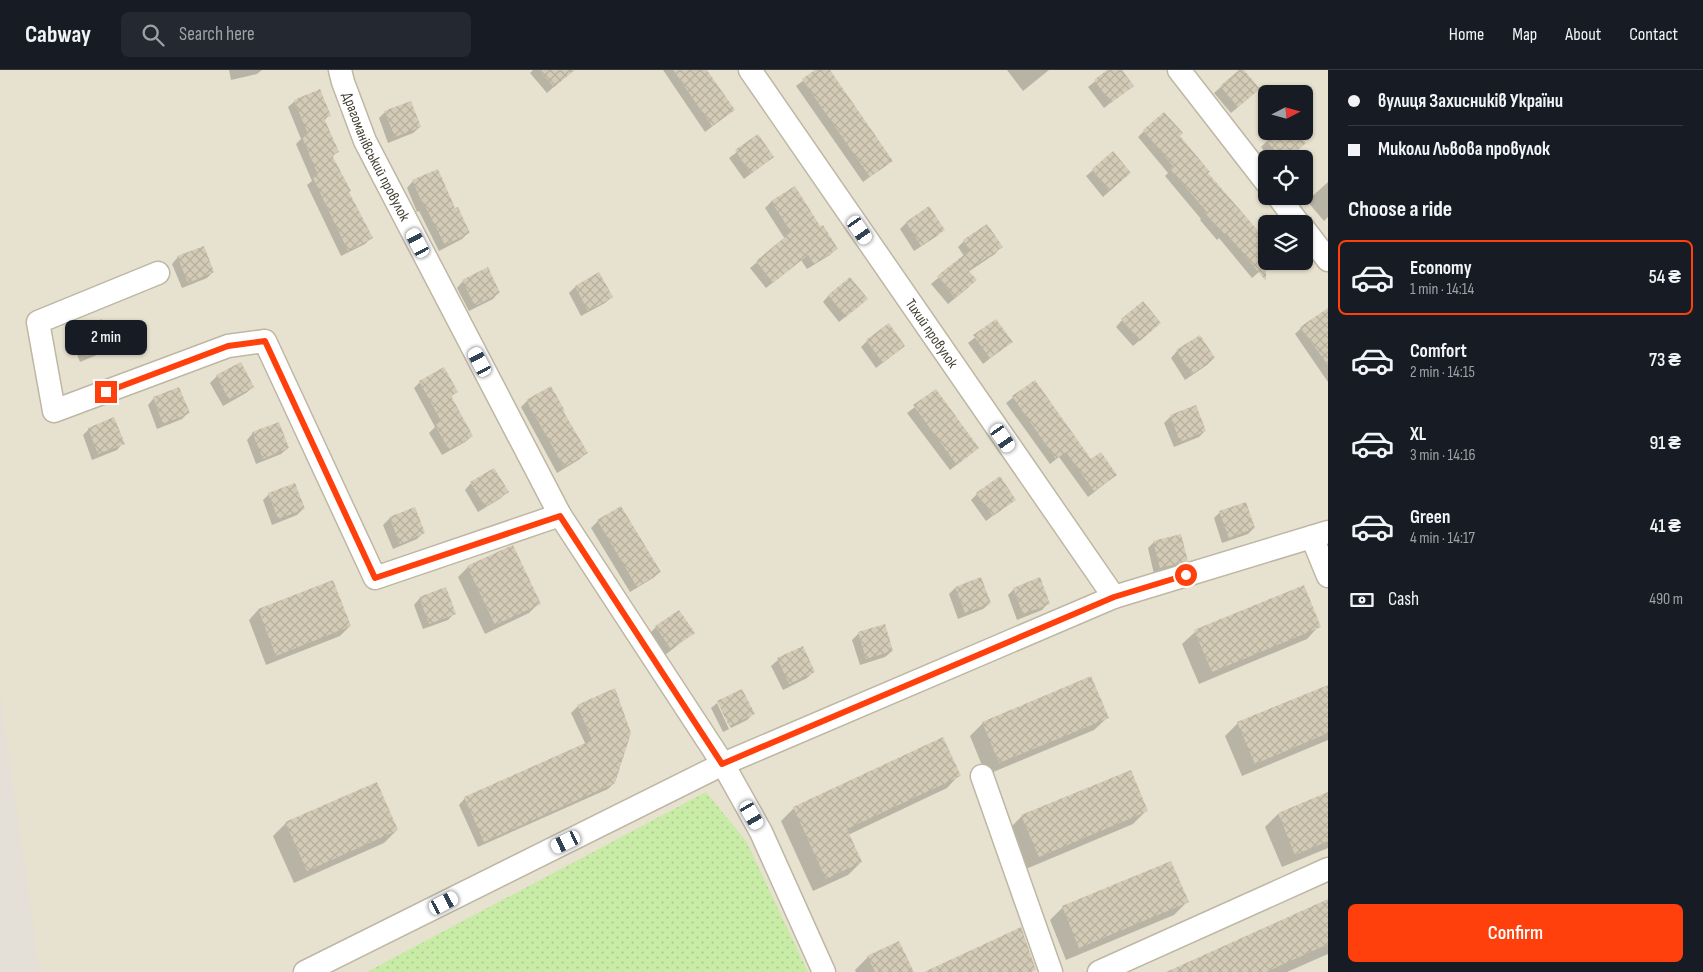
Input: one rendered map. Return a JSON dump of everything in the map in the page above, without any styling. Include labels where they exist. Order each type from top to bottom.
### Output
[{"type":"street","name":"Тихий провулок","points":[[750,70],[1114,597]]},
{"type":"street","points":[[1179,70],[1258,172]]},
{"type":"street","name":"Драгоманівський провулок","points":[[347,74],[365,141],[560,516],[722,764],[761,832],[824,972]]},
{"type":"street","points":[[1313,241],[1328,260]]},
{"type":"street","points":[[158,273],[38,322],[54,411],[228,346],[265,341],[375,578],[560,516]]},
{"type":"street","points":[[305,972],[722,764],[1114,597],[1320,535],[1328,576]]},
{"type":"street","points":[[982,776],[1051,972]]},
{"type":"street","points":[[1099,972],[1328,869]]},
{"type":"shaded area","points":[[0,70],[1328,70],[1328,972],[0,972]]},
{"type":"shaded area","points":[[0,693],[40,972],[0,972]]},
{"type":"green space","points":[[706,792],[746,841],[808,972],[367,972]]},
{"type":"building","points":[[539,70],[575,70],[554,87]]},
{"type":"building","points":[[673,70],[707,70],[735,110],[712,126]]},
{"type":"building","points":[[815,70],[830,70],[893,161],[870,177],[802,79]]},
{"type":"building","points":[[1107,70],[1122,70],[1134,86],[1111,103],[1094,80]]},
{"type":"building","points":[[1239,70],[1244,70],[1258,87],[1258,91],[1238,107],[1220,86]]},
{"type":"building","points":[[320,89],[331,116],[324,118],[339,152],[332,155],[373,238],[348,251],[313,178],[318,175],[302,137],[308,134],[294,100]]},
{"type":"building","points":[[411,101],[421,127],[395,137],[384,111]]},
{"type":"building","points":[[1164,112],[1183,133],[1180,136],[1210,172],[1208,173],[1258,231],[1258,270],[1266,270],[1266,281],[1226,233],[1224,234],[1205,213],[1207,212],[1170,169],[1173,166],[1143,130]]},
{"type":"building","points":[[758,134],[774,157],[751,174],[735,150]]},
{"type":"building","points":[[1266,140],[1304,140],[1306,143],[1298,150],[1274,150]]},
{"type":"building","points":[[1113,151],[1131,173],[1109,191],[1092,169]]},
{"type":"building","points":[[438,169],[455,208],[458,207],[470,233],[445,245],[412,180]]},
{"type":"building","points":[[795,186],[820,226],[823,225],[838,249],[814,264],[808,255],[773,283],[756,261],[791,232],[771,201]]},
{"type":"building","points":[[929,206],[945,230],[921,246],[906,222]]},
{"type":"building","points":[[987,224],[1003,247],[968,270],[977,280],[955,298],[937,276],[970,250],[963,240]]},
{"type":"building","points":[[204,246],[214,272],[188,283],[177,256]]},
{"type":"building","points":[[488,267],[500,293],[475,306],[462,280]]},
{"type":"building","points":[[599,272],[613,297],[588,311],[575,286]]},
{"type":"building","points":[[850,277],[868,299],[846,317],[828,295]]},
{"type":"building","points":[[1143,301],[1161,323],[1140,341],[1121,319]]},
{"type":"building","points":[[1328,308],[1328,365],[1300,327]]},
{"type":"building","points":[[102,319],[112,346],[86,356],[75,330]]},
{"type":"building","points":[[996,319],[1013,342],[990,358],[973,335]]},
{"type":"building","points":[[889,323],[905,346],[883,363],[866,340]]},
{"type":"building","points":[[1200,335],[1215,358],[1192,374],[1176,350]]},
{"type":"building","points":[[241,362],[254,387],[229,400],[216,375]]},
{"type":"building","points":[[444,367],[458,392],[451,396],[473,436],[449,450],[435,425],[441,421],[419,381]]},
{"type":"building","points":[[1035,380],[1091,459],[1101,452],[1117,475],[1094,491],[1066,452],[1056,459],[1012,396]]},
{"type":"building","points":[[551,386],[565,411],[563,411],[588,453],[564,467],[526,400]]},
{"type":"building","points":[[179,387],[190,413],[163,424],[153,397]]},
{"type":"building","points":[[936,389],[979,448],[957,465],[913,405]]},
{"type":"building","points":[[1196,405],[1206,431],[1180,442],[1170,415]]},
{"type":"building","points":[[114,417],[125,444],[98,454],[88,428]]},
{"type":"building","points":[[279,422],[289,448],[263,459],[252,432]]},
{"type":"building","points":[[494,468],[509,492],[485,507],[470,482]]},
{"type":"building","points":[[1000,476],[1016,500],[993,516],[976,493]]},
{"type":"building","points":[[295,483],[305,509],[278,519],[268,493]]},
{"type":"building","points":[[1246,502],[1255,528],[1229,538],[1219,511]]},
{"type":"building","points":[[621,506],[661,572],[637,587],[597,520]]},
{"type":"building","points":[[415,507],[425,533],[400,544],[389,517]]},
{"type":"building","points":[[1181,534],[1188,561],[1160,568],[1153,541]]},
{"type":"building","points":[[513,545],[541,604],[495,625],[467,566]]},
{"type":"building","points":[[981,577],[991,603],[965,613],[955,587]]},
{"type":"building","points":[[1040,577],[1050,604],[1023,614],[1013,588]]},
{"type":"building","points":[[333,580],[351,626],[276,656],[258,609]]},
{"type":"building","points":[[1304,585],[1321,627],[1212,672],[1194,630]]},
{"type":"building","points":[[446,587],[456,614],[429,624],[419,597]]},
{"type":"building","points":[[679,610],[695,633],[671,649],[655,626]]},
{"type":"building","points":[[885,624],[893,651],[866,659],[858,632]]},
{"type":"building","points":[[803,646],[815,672],[789,684],[777,658]]},
{"type":"building","points":[[1091,676],[1109,718],[999,763],[982,722]]},
{"type":"building","points":[[1328,685],[1328,733],[1255,764],[1237,722]]},
{"type":"building","points":[[615,688],[631,733],[615,783],[484,842],[464,797],[592,740],[577,705]]},
{"type":"building","points":[[742,689],[755,714],[729,726],[717,701]]},
{"type":"building","points":[[943,737],[961,776],[847,829],[862,862],[826,879],[793,807]]},
{"type":"building","points":[[1131,770],[1148,811],[1039,857],[1021,815]]},
{"type":"building","points":[[377,782],[398,830],[307,871],[285,822]]},
{"type":"building","points":[[1328,792],[1328,841],[1295,855],[1278,813]]},
{"type":"building","points":[[1171,861],[1189,902],[1079,948],[1062,906]]},
{"type":"building","points":[[1328,899],[1328,944],[1266,972],[1166,972]]},
{"type":"building","points":[[1021,927],[1036,970],[1031,972],[924,972]]},
{"type":"building","points":[[899,941],[914,972],[875,972],[867,956]]},
{"type":"route","points":[[106,392],[228,346],[265,341],[375,578],[560,516],[722,764],[1114,597],[1186,575]]}]
